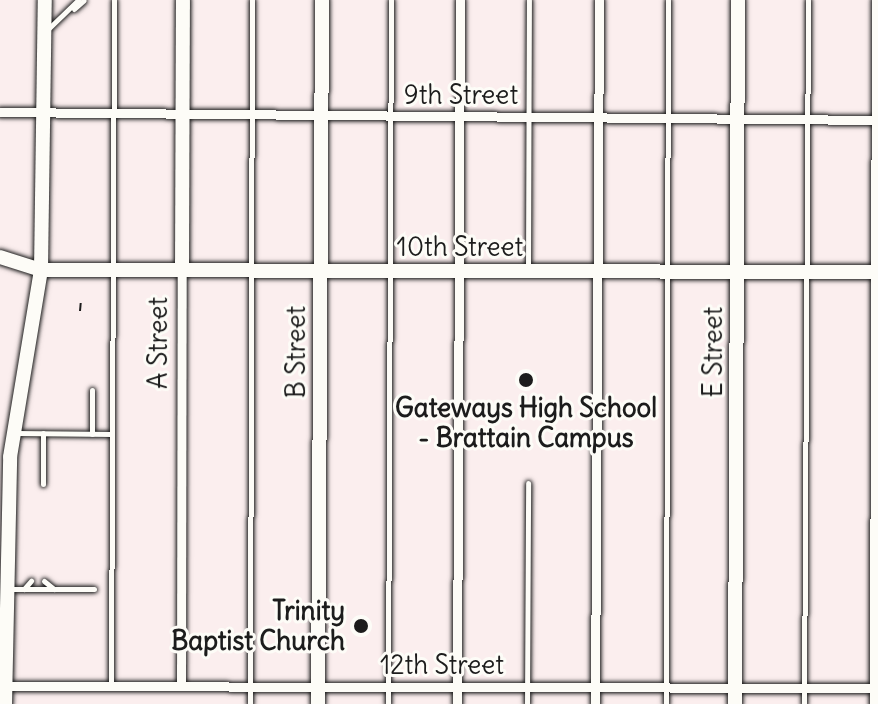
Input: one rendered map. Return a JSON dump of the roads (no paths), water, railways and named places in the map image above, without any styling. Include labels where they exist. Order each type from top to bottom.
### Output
[{"type":"street","points":[[5,704],[5,466],[41,270],[45,0]]},
{"type":"street","name":"A Street","points":[[181,686],[183,0]]},
{"type":"street","name":"B Street","points":[[318,704],[322,0]]},
{"type":"street","points":[[457,704],[460,0]]},
{"type":"street","points":[[595,704],[599,0]]},
{"type":"street","name":"E Street","points":[[735,704],[738,0]]},
{"type":"street","points":[[874,704],[876,0]]},
{"type":"street","name":"9th Street","points":[[0,112],[877,120]]},
{"type":"street","name":"10th Street","points":[[0,257],[41,270],[876,272]]},
{"type":"street","name":"12th Street","points":[[5,686],[876,688]]},
{"type":"lane","points":[[73,10],[78,0]]},
{"type":"lane","points":[[45,31],[84,0]]},
{"type":"lane","points":[[111,687],[114,0]]},
{"type":"lane","points":[[250,704],[252,0]]},
{"type":"lane","points":[[388,704],[391,0]]},
{"type":"lane","points":[[528,271],[529,0]]},
{"type":"lane","points":[[666,704],[668,0]]},
{"type":"lane","points":[[804,704],[808,0]]},
{"type":"lane","points":[[92,390],[92,434]]},
{"type":"lane","points":[[13,433],[112,434]]},
{"type":"lane","points":[[43,433],[43,484]]},
{"type":"lane","points":[[527,704],[528,483]]},
{"type":"lane","points":[[24,589],[31,581]]},
{"type":"lane","points":[[44,581],[54,589]]},
{"type":"lane","points":[[7,589],[94,589]]},
{"type":"place","name":"Gateways High School - Brattain Campus","points":[[526,380]]},
{"type":"place","name":"Trinity Baptist Church","points":[[361,626]]}]
